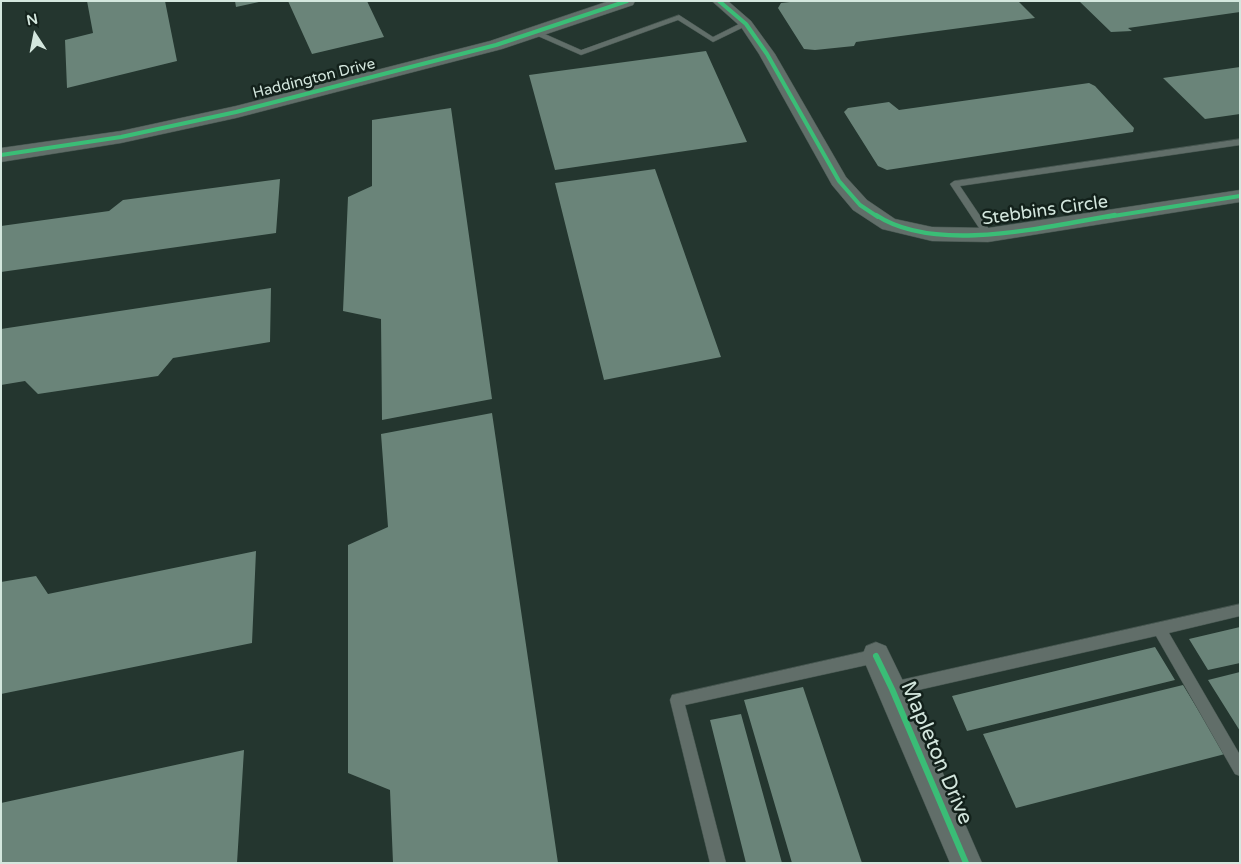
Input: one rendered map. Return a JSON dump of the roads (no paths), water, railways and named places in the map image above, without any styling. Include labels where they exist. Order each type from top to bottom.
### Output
[{"type":"street","name":"Haddington Drive","points":[[1,156],[120,137],[236,112],[496,45],[627,1]]},
{"type":"street","name":"Stebbins Circle","points":[[720,1],[746,24],[768,54],[839,181],[860,205],[890,224],[932,234],[988,235],[1240,196]]},
{"type":"street","name":"Mapleton Drive","points":[[876,656],[892,689],[966,863]]},
{"type":"lane","points":[[534,33],[580,53],[678,17],[713,40],[746,24]]},
{"type":"lane","points":[[988,235],[954,184],[1240,142]]},
{"type":"lane","points":[[892,689],[1240,610]]},
{"type":"lane","points":[[1159,629],[1240,769]]},
{"type":"lane","points":[[718,863],[677,700],[876,656]]}]
